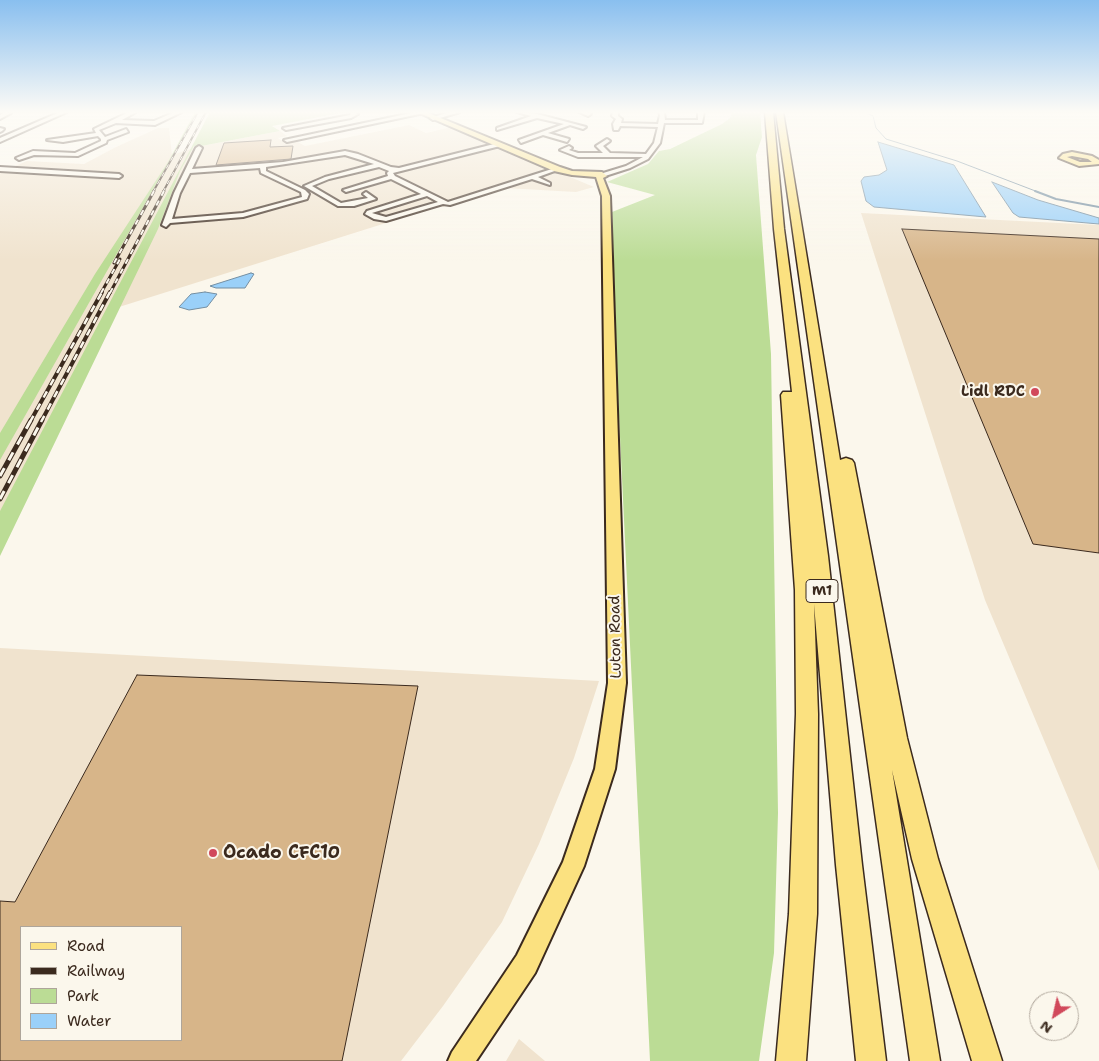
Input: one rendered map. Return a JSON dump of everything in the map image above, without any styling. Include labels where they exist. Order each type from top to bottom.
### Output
[{"type":"highway","name":"M1","points":[[773,162],[779,229],[819,556],[849,865],[871,1061]]},
{"type":"highway","name":"M1","points":[[787,162],[925,1061]]},
{"type":"highway","points":[[779,229],[777,261],[804,590],[807,714],[803,914],[791,1061]]},
{"type":"highway","points":[[819,364],[846,459],[896,738],[925,859],[987,1061]]},
{"type":"main road","points":[[539,162],[557,169],[598,176]]},
{"type":"main road","points":[[1070,162],[1099,172]]},
{"type":"main road","points":[[1079,164],[1098,162]]},
{"type":"main road","name":"Luton Road","points":[[461,1061],[526,964],[573,866],[605,769],[611,732],[617,683],[608,257],[606,196],[598,176]]},
{"type":"street","points":[[192,162],[179,188],[166,223],[243,215],[307,196],[303,192],[263,172],[264,166]]},
{"type":"street","points":[[188,171],[264,166],[292,162]]},
{"type":"street","points":[[371,162],[394,170],[428,162]]},
{"type":"street","points":[[598,176],[641,162]]},
{"type":"street","points":[[373,199],[349,205],[340,205],[307,186],[326,178],[378,165]]},
{"type":"street","points":[[0,169],[119,176]]},
{"type":"street","points":[[346,190],[392,178],[448,204],[557,169]]},
{"type":"street","points":[[0,175],[11,170]]},
{"type":"street","points":[[392,178],[390,175],[394,170]]},
{"type":"street","points":[[532,177],[548,184]]},
{"type":"street","points":[[366,194],[373,199],[383,202]]},
{"type":"street","points":[[427,194],[369,212],[368,214],[376,218],[386,219],[444,202]]},
{"type":"shaded area","points":[[26,162],[84,164],[89,162],[533,162],[594,187],[576,192],[505,188],[443,207],[440,206],[119,307],[0,547],[0,170],[6,170]]},
{"type":"shaded area","points":[[861,213],[1099,225],[1099,871],[985,600]]},
{"type":"shaded area","points":[[0,648],[599,681],[574,758],[539,844],[502,922],[443,1006],[401,1061],[0,1061]]},
{"type":"shaded area","points":[[519,1039],[545,1061],[506,1061]]},
{"type":"green space","points":[[168,162],[0,460],[0,433],[95,274]]},
{"type":"green space","points":[[185,162],[158,229],[0,556],[0,511]]},
{"type":"green space","points":[[650,162],[756,162],[771,354],[778,813],[774,953],[759,1061],[650,1061],[618,395],[612,212],[655,195],[607,182]]},
{"type":"water","points":[[884,162],[942,162],[954,165],[986,217],[874,207],[866,201],[861,181],[864,177],[879,175],[887,170]]},
{"type":"water","points":[[992,182],[1038,200],[1099,218],[1099,224],[1019,217],[1013,213]]},
{"type":"water","points":[[251,273],[254,274],[245,288],[216,288],[210,286]]},
{"type":"water","points":[[205,292],[217,294],[207,307],[189,310],[179,307],[191,294]]},
{"type":"building","points":[[217,162],[260,162],[216,165]]},
{"type":"building","name":"Lidl RDC","points":[[902,229],[1099,239],[1099,553],[1033,544]]},
{"type":"building","name":"Ocado CFC10","points":[[137,675],[418,686],[342,1061],[0,1061],[0,901],[15,902]]},
{"type":"waterway","points":[[958,162],[1038,192]]},
{"type":"waterway","points":[[1035,191],[1056,199],[1099,207]]},
{"type":"railway","points":[[153,192],[170,162]]},
{"type":"railway","points":[[163,192],[179,162]]},
{"type":"railway","points":[[114,263],[154,191]]},
{"type":"railway","points":[[110,293],[164,191]]},
{"type":"railway","points":[[101,293],[120,259]]},
{"type":"railway","points":[[30,422],[102,292]]},
{"type":"railway","points":[[41,422],[110,292]]},
{"type":"railway","points":[[0,476],[31,420]]},
{"type":"railway","points":[[0,499],[42,420]]},
{"type":"place","name":"Lidl RDC","points":[[1035,392]]},
{"type":"place","name":"Ocado CFC10","points":[[213,853]]}]
